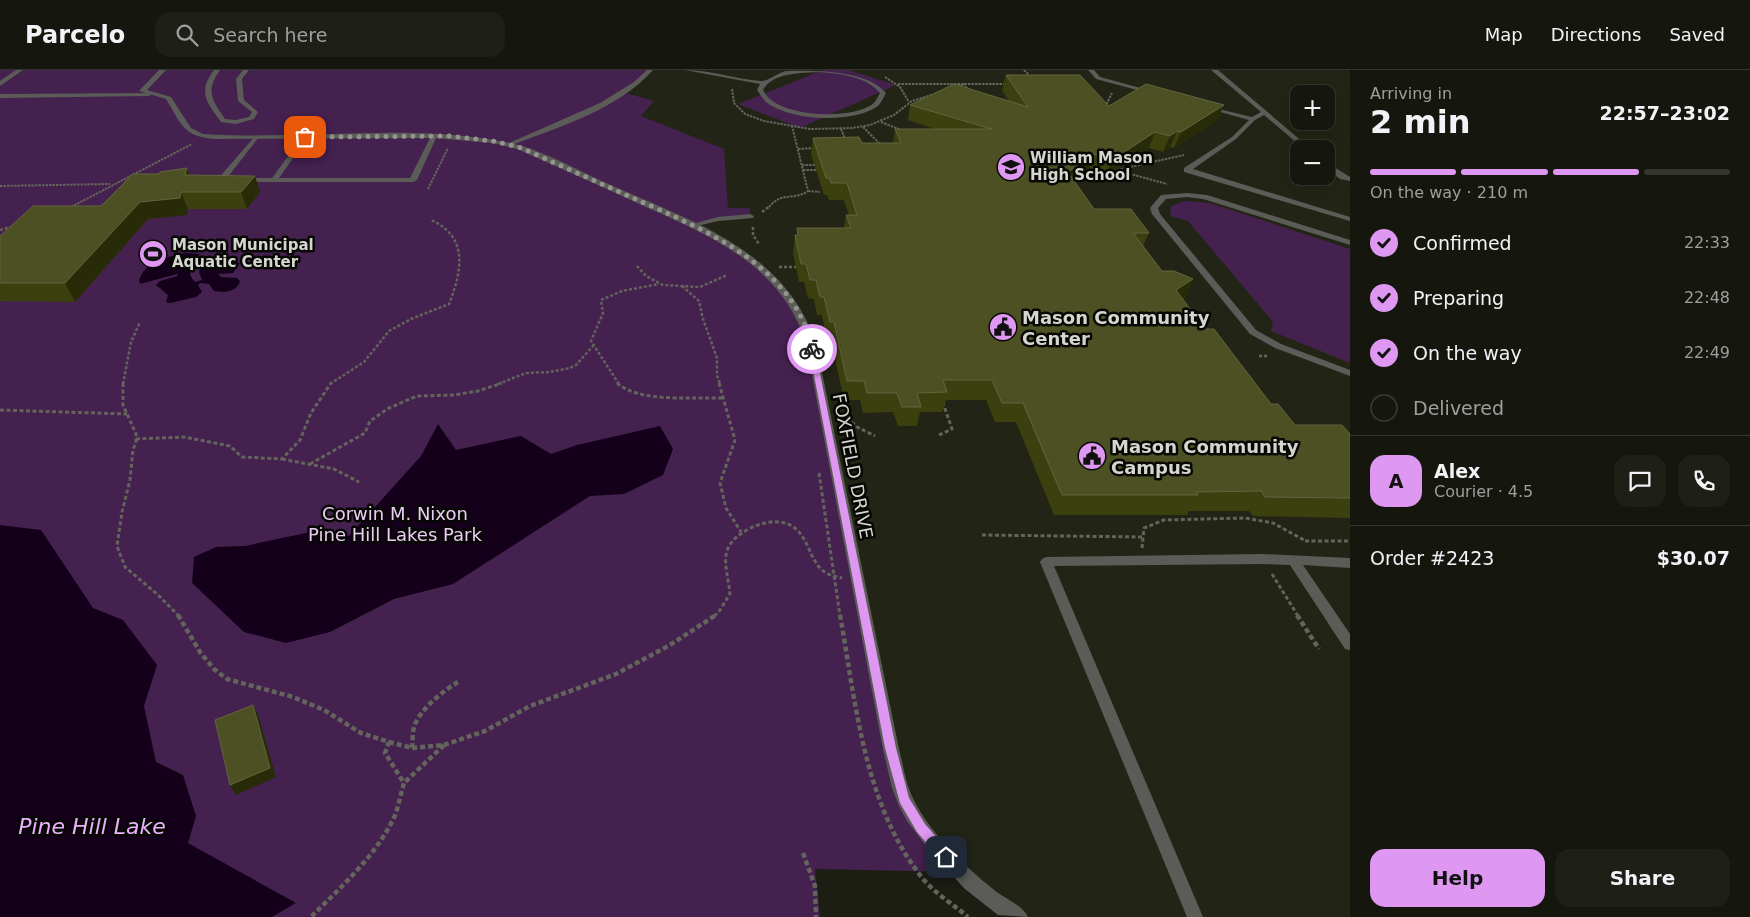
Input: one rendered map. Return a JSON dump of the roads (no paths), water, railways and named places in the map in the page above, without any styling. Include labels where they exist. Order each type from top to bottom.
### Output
[{"type":"street","points":[[149,94],[144,93],[143,89],[163,70]]},
{"type":"street","name":"FOXFIELD DRIVE","points":[[149,94],[169,98],[188,129],[205,136],[434,136],[452,140],[510,144],[693,225],[725,242],[767,272],[788,298],[806,325],[811,343],[891,748],[904,800],[921,828],[959,872],[1007,912],[1019,917]]},
{"type":"lane","points":[[0,84],[20,70]]},
{"type":"lane","points":[[217,70],[209,79],[208,100],[223,121],[236,122],[252,118],[255,112],[241,100],[239,79],[246,70]]},
{"type":"lane","points":[[510,144],[616,98],[650,70]]},
{"type":"lane","points":[[688,70],[764,83],[786,73],[829,71],[868,80],[878,87],[883,94],[882,100],[868,110],[844,116],[824,116],[785,110],[771,104],[762,97],[760,90],[764,83]]},
{"type":"lane","points":[[1091,70],[1098,78],[1163,95]]},
{"type":"lane","points":[[1214,70],[1297,140]]},
{"type":"lane","points":[[0,96],[149,94]]},
{"type":"lane","points":[[1200,105],[1253,120]]},
{"type":"lane","points":[[1264,113],[1253,120],[1234,138],[1187,170],[1350,219]]},
{"type":"lane","points":[[256,137],[221,180],[414,180],[434,136]]},
{"type":"lane","points":[[274,180],[305,137]]},
{"type":"lane","points":[[1335,170],[1350,179]]},
{"type":"lane","points":[[1350,243],[1204,198],[1187,195],[1164,198],[1154,208],[1156,214],[1253,332],[1278,346],[1350,373]]},
{"type":"lane","points":[[693,225],[718,219],[752,219]]},
{"type":"lane","points":[[1196,917],[1046,562],[1262,559],[1350,563]]},
{"type":"lane","points":[[1293,560],[1350,645]]},
{"type":"water","points":[[186,253],[200,254],[190,267],[190,275],[195,282],[202,280],[199,272],[203,264],[215,260],[221,261],[222,265],[240,263],[233,273],[218,274],[221,277],[237,278],[240,281],[238,285],[233,290],[222,292],[214,291],[209,284],[200,283],[198,285],[202,292],[196,297],[170,303],[166,302],[168,295],[156,285],[160,281],[178,276],[177,274],[140,284],[139,280],[142,273],[152,264],[158,260]]},
{"type":"water","points":[[438,424],[456,450],[521,436],[551,454],[577,445],[660,426],[673,449],[663,475],[624,494],[590,496],[453,584],[394,599],[330,632],[286,643],[244,632],[192,583],[194,557],[216,547],[245,546],[315,531],[349,536],[421,456]]},
{"type":"water","name":"Pine Hill Lake","points":[[0,525],[41,530],[93,608],[123,620],[157,665],[144,706],[156,762],[183,775],[196,816],[188,843],[296,903],[272,917],[0,917]]},
{"type":"place","name":"William Mason High School","points":[[1011,167]]},
{"type":"place","name":"Mason Municipal Aquatic Center","points":[[153,254]]},
{"type":"place","name":"Mason Community Center","points":[[1003,327]]},
{"type":"place","name":"Mason Community Campus","points":[[1092,456]]},
{"type":"park label","name":"Corwin M. Nixon Pine Hill Lakes Park","points":[[395,523]]}]
